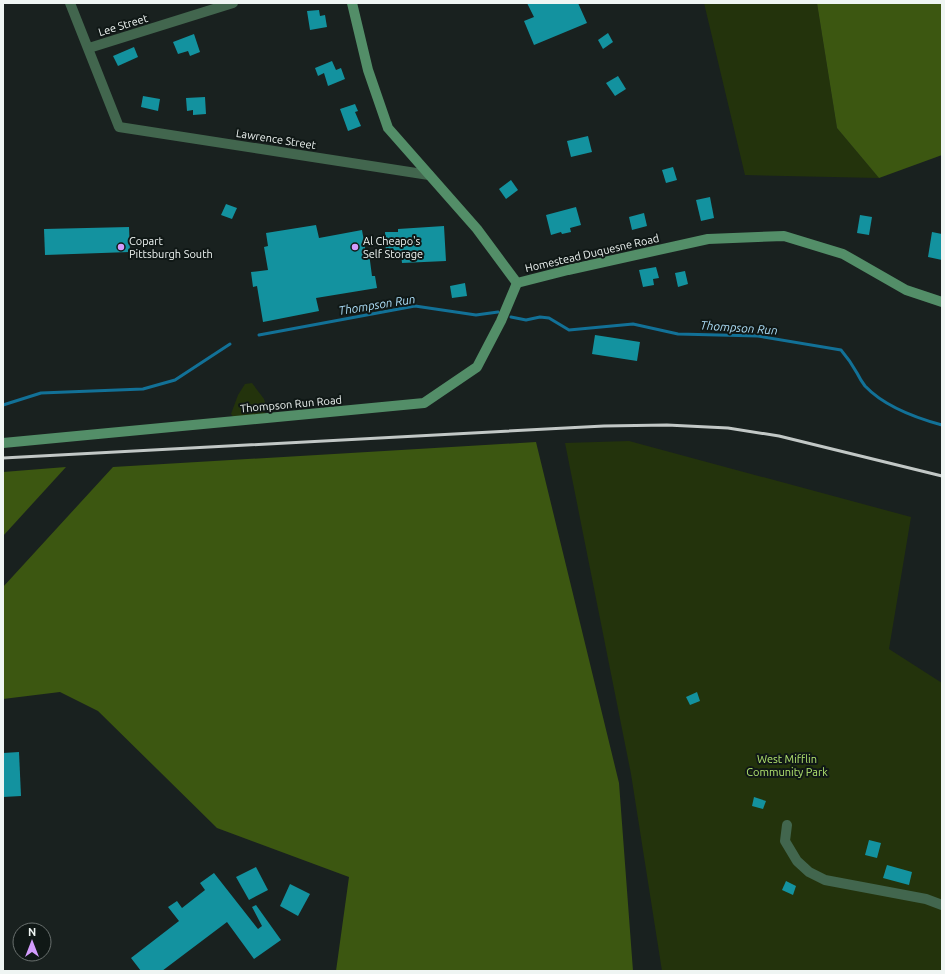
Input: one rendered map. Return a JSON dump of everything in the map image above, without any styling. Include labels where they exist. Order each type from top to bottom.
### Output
[{"type":"street","points":[[70,3],[89,48]]},
{"type":"street","name":"Lee Street","points":[[89,48],[233,3]]},
{"type":"street","name":"Homestead Duquesne Road","points":[[352,3],[368,70],[388,128],[477,229],[517,283],[568,270],[708,239],[784,236],[843,254],[906,290],[942,302]]},
{"type":"street","points":[[354,15],[356,3]]},
{"type":"street","name":"Lawrence Street","points":[[89,48],[119,127],[429,175]]},
{"type":"street","name":"Thompson Run Road","points":[[3,443],[424,403],[477,367],[501,321],[517,283]]},
{"type":"street","points":[[787,825],[785,841],[797,861],[809,872],[825,880],[926,899],[942,905]]},
{"type":"green space","points":[[704,3],[817,3],[837,128],[879,178],[745,175]]},
{"type":"green space","points":[[817,3],[942,3],[942,155],[879,178],[837,128]]},
{"type":"green space","points":[[252,383],[264,399],[267,410],[264,414],[235,419],[231,414],[238,395],[245,384]]},
{"type":"green space","name":"West Mifflin Community Park","points":[[629,441],[911,517],[889,649],[942,683],[942,971],[662,971],[631,774],[565,443]]},
{"type":"green space","points":[[536,442],[619,783],[633,971],[336,971],[349,877],[217,828],[98,711],[60,692],[3,699],[3,587],[113,467]]},
{"type":"green space","points":[[66,467],[3,536],[3,472]]},
{"type":"building","points":[[527,3],[578,3],[587,23],[534,45],[524,21],[534,17]]},
{"type":"building","points":[[319,10],[320,16],[325,15],[327,27],[310,30],[307,11]]},
{"type":"building","points":[[608,33],[613,42],[603,49],[598,40]]},
{"type":"building","points":[[194,34],[200,52],[190,56],[188,51],[178,54],[173,42]]},
{"type":"building","points":[[134,47],[138,57],[118,66],[113,56]]},
{"type":"building","points":[[332,61],[336,70],[341,68],[345,79],[328,86],[324,73],[318,76],[315,68]]},
{"type":"building","points":[[618,76],[626,89],[615,96],[606,83]]},
{"type":"building","points":[[143,96],[160,99],[158,111],[141,107]]},
{"type":"building","points":[[205,97],[206,114],[193,115],[193,110],[187,111],[186,98]]},
{"type":"building","points":[[355,104],[358,111],[355,112],[361,126],[348,131],[340,109]]},
{"type":"building","points":[[588,136],[592,152],[571,157],[567,141]]},
{"type":"building","points":[[673,167],[677,180],[666,183],[662,170]]},
{"type":"building","points":[[511,180],[518,190],[506,199],[499,189]]},
{"type":"building","points":[[710,197],[714,218],[701,221],[696,200]]},
{"type":"building","points":[[226,204],[237,208],[232,219],[221,215]]},
{"type":"building","points":[[576,207],[581,225],[570,228],[571,232],[562,234],[561,232],[551,235],[546,215]]},
{"type":"building","points":[[644,213],[647,226],[632,230],[629,217]]},
{"type":"building","points":[[860,215],[872,217],[869,235],[857,233]]},
{"type":"building","points":[[316,225],[319,238],[362,230],[366,253],[369,253],[372,276],[375,276],[377,288],[316,298],[319,311],[263,322],[257,286],[253,287],[251,272],[268,270],[264,247],[268,246],[266,233]]},
{"type":"building","points":[[444,226],[446,261],[402,263],[401,254],[386,255],[385,232],[398,232],[398,229]]},
{"type":"building","points":[[129,227],[130,252],[45,255],[44,229]]},
{"type":"building","points":[[932,232],[942,234],[942,260],[928,257]]},
{"type":"building","points":[[656,267],[659,278],[653,279],[654,285],[643,287],[639,270]]},
{"type":"building","points":[[685,271],[688,284],[678,287],[675,273]]},
{"type":"building","points":[[465,283],[467,296],[452,298],[450,286]]},
{"type":"building","points":[[595,335],[640,342],[637,361],[592,354]]},
{"type":"building","points":[[697,692],[700,701],[690,705],[686,697]]},
{"type":"building","points":[[19,752],[21,796],[3,797],[3,753]]},
{"type":"building","points":[[754,797],[766,801],[763,809],[752,806]]},
{"type":"building","points":[[869,840],[881,843],[877,858],[865,855]]},
{"type":"building","points":[[887,865],[912,872],[909,885],[883,878]]},
{"type":"building","points":[[256,867],[268,890],[249,900],[236,877]]},
{"type":"building","points":[[214,873],[258,929],[262,926],[252,907],[256,905],[281,940],[254,959],[227,922],[162,971],[141,971],[131,958],[179,921],[168,907],[177,901],[182,908],[205,890],[200,883]]},
{"type":"building","points":[[786,881],[796,886],[793,895],[782,890]]},
{"type":"building","points":[[290,884],[310,894],[298,916],[280,906]]},
{"type":"waterway","name":"Thompson Run","points":[[259,335],[415,306],[476,315],[498,312]]},
{"type":"waterway","name":"Thompson Run","points":[[511,317],[526,320],[540,317],[549,318],[569,330],[633,324],[678,334],[758,336],[841,350],[865,386],[881,400],[922,419],[942,425]]},
{"type":"waterway","name":"Thompson Run","points":[[3,405],[41,393],[143,389],[175,380],[230,344]]},
{"type":"railway","points":[[3,458],[604,426],[667,425],[728,428],[779,436],[942,476]]},
{"type":"place","name":"Copart Pittsburgh South","points":[[121,247]]},
{"type":"place","name":"Al Cheapo's Self Storage","points":[[355,247]]}]
